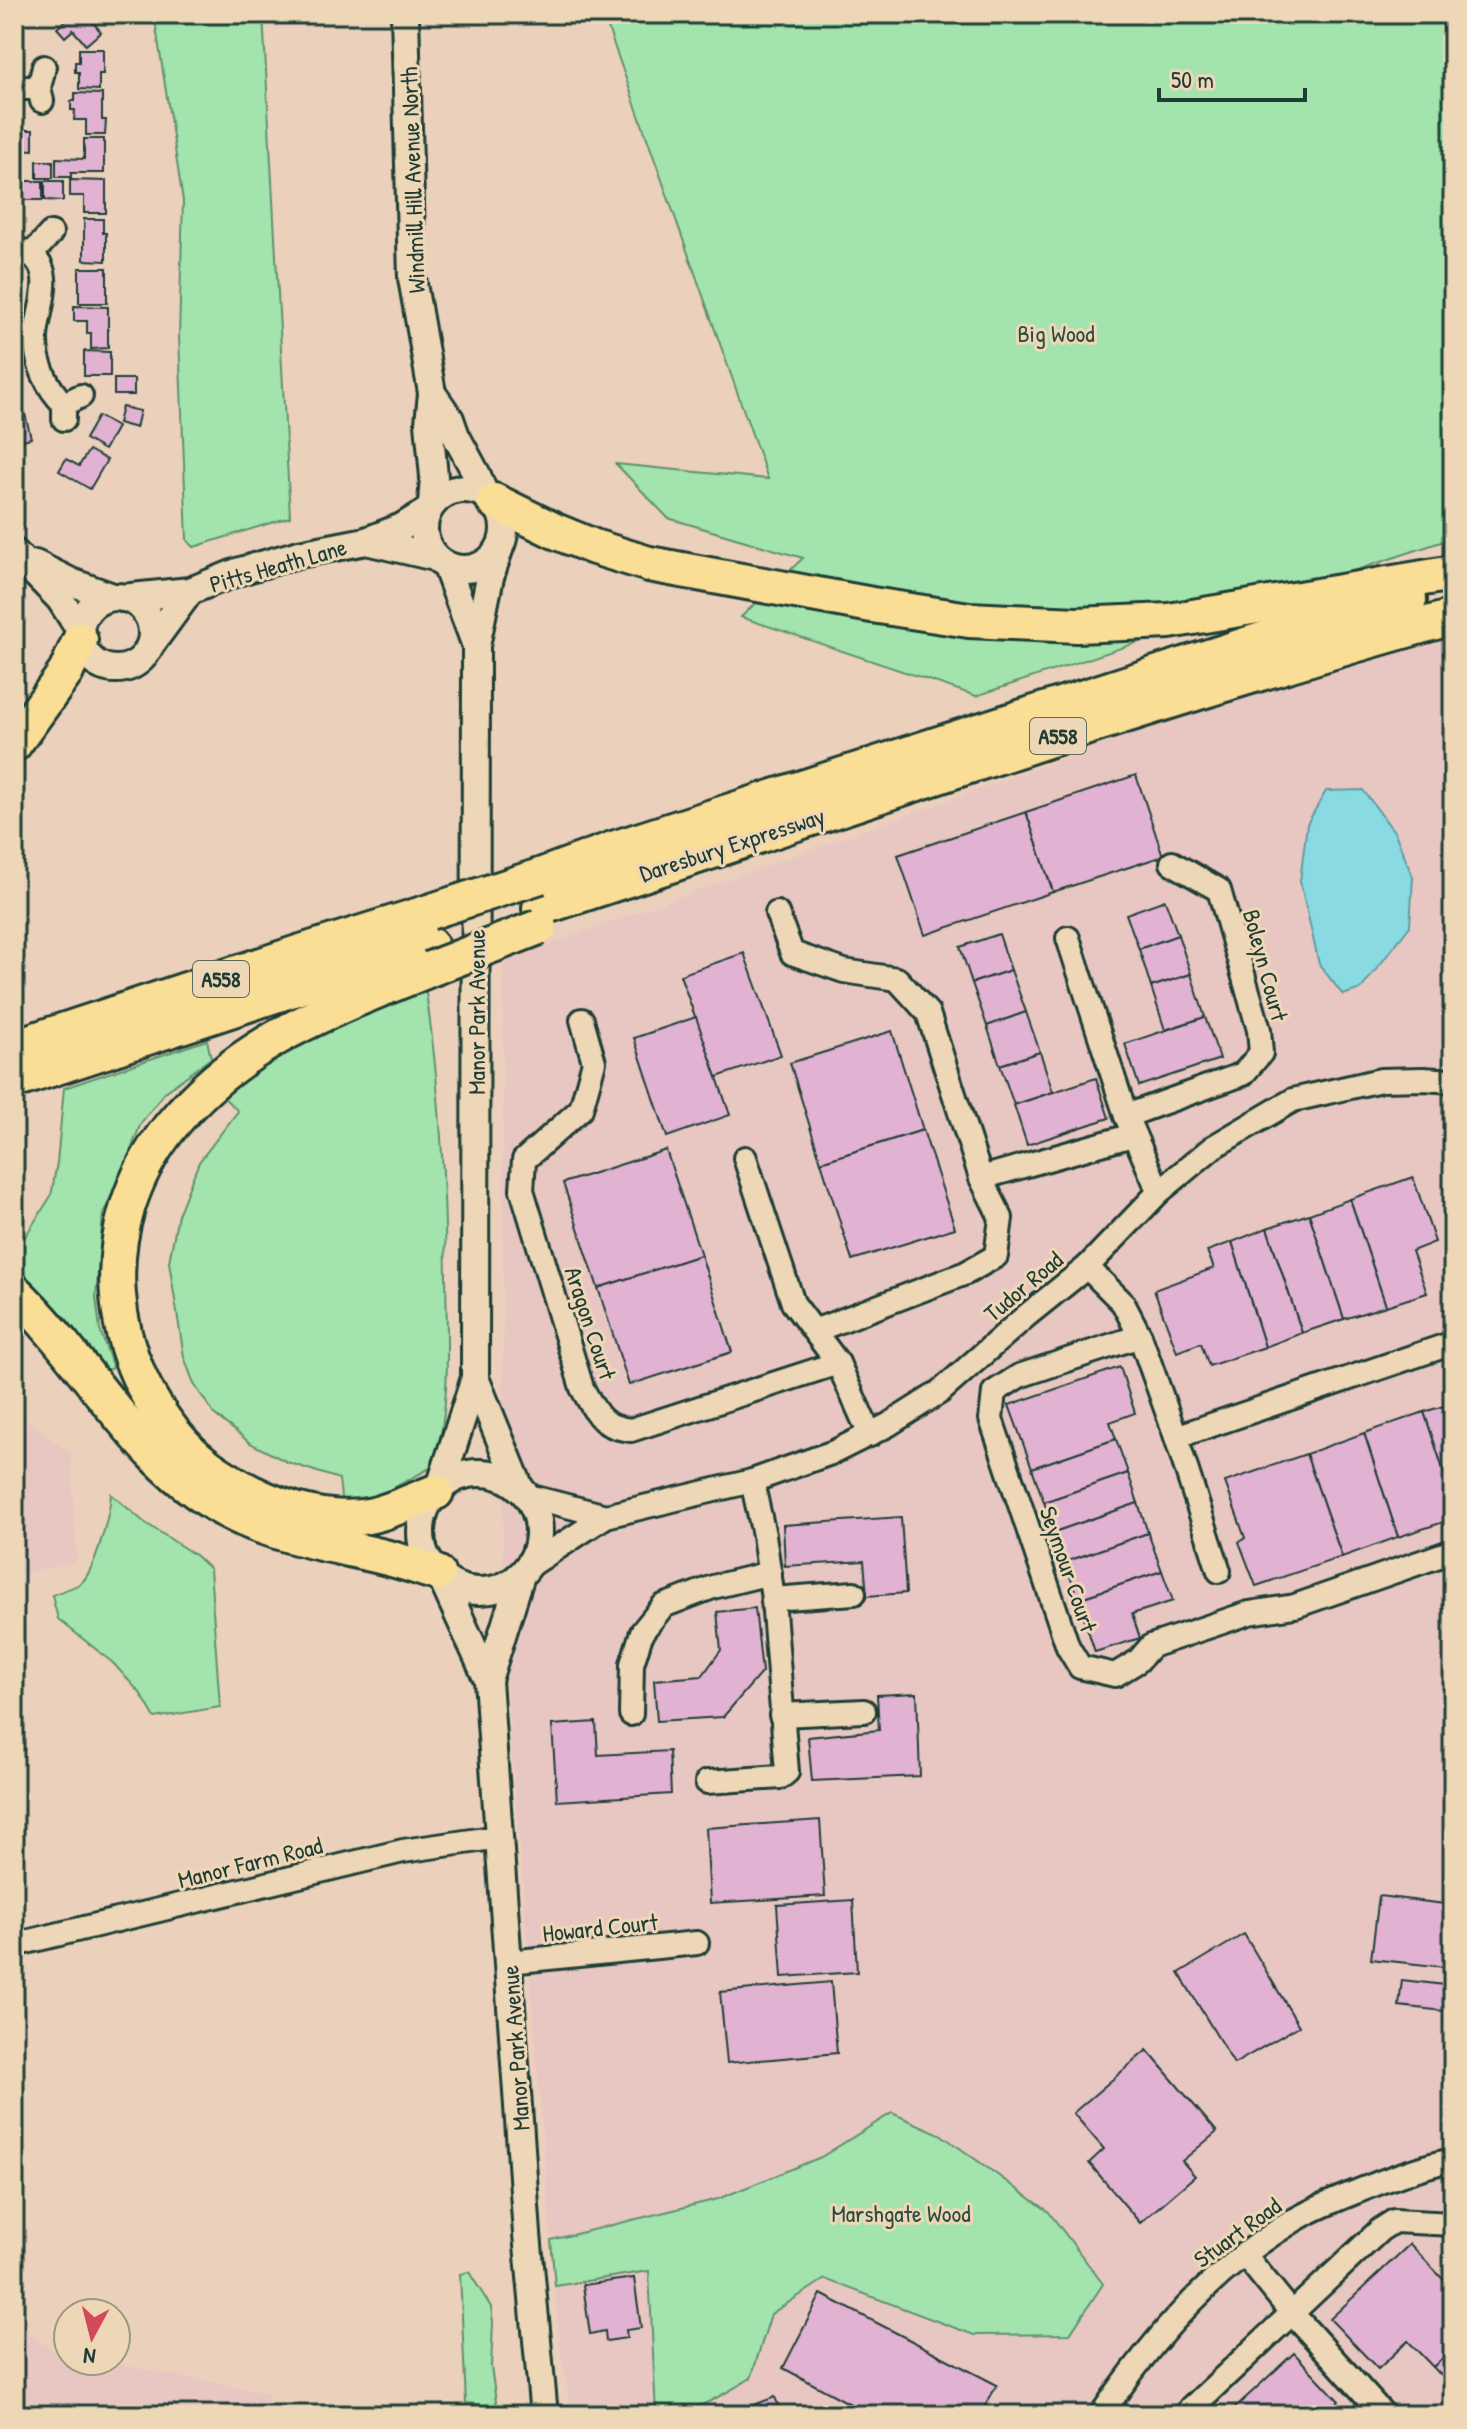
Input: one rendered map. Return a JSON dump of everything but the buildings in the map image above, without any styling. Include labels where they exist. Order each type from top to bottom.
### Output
[{"type":"main road","points":[[489,497],[555,531],[649,564],[969,620],[1077,625],[1169,621],[1453,573]]},
{"type":"main road","name":"Daresbury Expressway","points":[[540,904],[613,849],[1271,637],[1453,588]]},
{"type":"main road","name":"Daresbury Expressway","points":[[14,1081],[540,904],[666,867],[1117,716],[1304,658],[1453,617]]},
{"type":"main road","points":[[14,744],[66,672],[80,635]]},
{"type":"main road","points":[[438,1489],[373,1515],[346,1517],[305,1513],[265,1499],[226,1479],[192,1453],[160,1416],[137,1373],[119,1319],[116,1270],[123,1217],[139,1173],[169,1128],[211,1082],[262,1044],[320,1015],[430,942],[540,904]]},
{"type":"main road","name":"Daresbury Expressway","points":[[14,1047],[280,959],[430,942]]},
{"type":"main road","points":[[14,1291],[167,1467],[196,1491],[235,1515],[273,1531],[389,1558],[439,1575]]},
{"type":"street","name":"Windmill Hill Avenue North","points":[[405,14],[412,278],[432,393],[429,423],[434,477],[430,508]]},
{"type":"street","points":[[14,88],[42,85]]},
{"type":"street","points":[[51,233],[23,252],[41,267],[45,289],[36,339],[39,364],[54,394],[70,406]]},
{"type":"street","name":"Windmill Hill Avenue North","points":[[432,393],[450,419],[489,497]]},
{"type":"street","points":[[462,488],[489,497],[501,512],[505,525],[499,550],[481,566],[469,569],[457,569],[440,561],[428,547],[424,535],[424,522],[430,508],[440,496],[462,488]]},
{"type":"street","name":"Pitts Heath Lane","points":[[17,555],[71,582],[118,597],[190,591],[237,572],[299,554],[366,541],[402,527],[430,508]]},
{"type":"street","name":"Pitts Heath Lane","points":[[366,541],[440,561]]},
{"type":"street","name":"Manor Park Avenue","points":[[438,1489],[475,1378],[476,646],[490,577],[499,550]]},
{"type":"street","name":"Pitts Heath Lane","points":[[17,555],[60,599],[80,635]]},
{"type":"street","name":"Manor Park Avenue","points":[[440,561],[476,646]]},
{"type":"street","name":"Pitts Heath Lane","points":[[149,647],[190,591]]},
{"type":"street","points":[[118,597],[141,607],[151,626],[149,647],[144,656],[124,669],[101,666],[92,660],[84,651],[80,635],[82,620],[94,604],[118,597]]},
{"type":"street","name":"Boleyn Court","points":[[981,1178],[1130,1125],[1243,1074],[1261,1053],[1259,1030],[1219,890],[1172,863]]},
{"type":"street","points":[[777,913],[792,953],[844,971],[897,979],[928,1013],[981,1178],[1001,1218],[996,1256],[966,1273],[814,1331]]},
{"type":"street","points":[[1068,938],[1130,1125],[1159,1192]]},
{"type":"street","name":"Aragon Court","points":[[582,1020],[594,1062],[581,1109],[524,1160],[522,1190],[582,1388],[599,1418],[613,1428],[631,1430],[838,1363]]},
{"type":"street","name":"Tudor Road","points":[[524,1571],[606,1516],[752,1481],[834,1452],[870,1435],[940,1392],[1087,1267],[1159,1192],[1213,1147],[1293,1100],[1381,1080],[1453,1081]]},
{"type":"street","points":[[745,1158],[793,1303],[838,1363],[870,1435]]},
{"type":"street","points":[[1087,1267],[1123,1303],[1140,1336],[1219,1571]]},
{"type":"street","name":"Seymour Court","points":[[1140,1336],[1019,1376],[994,1392],[991,1419],[1068,1647],[1080,1667],[1115,1675],[1138,1661],[1151,1646],[1249,1613],[1295,1606],[1453,1551]]},
{"type":"street","points":[[1176,1437],[1453,1343]]},
{"type":"street","name":"Manor Park Avenue","points":[[475,1378],[523,1491]]},
{"type":"street","points":[[479,1473],[504,1478],[523,1491],[536,1513],[539,1531],[536,1550],[524,1571],[507,1585],[473,1591],[456,1586],[439,1575],[427,1559],[421,1542],[426,1507],[438,1489],[454,1478],[479,1473]]},
{"type":"street","points":[[707,1782],[781,1777],[787,1772],[770,1573],[752,1481]]},
{"type":"street","name":"Tudor Road","points":[[523,1491],[606,1516]]},
{"type":"street","name":"Manor Park Avenue","points":[[488,1680],[524,1571]]},
{"type":"street","points":[[631,1714],[632,1664],[642,1632],[663,1606],[713,1587],[770,1573]]},
{"type":"street","name":"Manor Park Avenue","points":[[439,1575],[488,1680],[527,2234],[544,2415]]},
{"type":"street","points":[[773,1599],[854,1593]]},
{"type":"street","points":[[781,1715],[864,1711]]},
{"type":"street","name":"Manor Farm Road","points":[[14,1945],[403,1851],[499,1837]]},
{"type":"street","name":"Howard Court","points":[[509,1962],[697,1943]]},
{"type":"street","name":"Stuart Road","points":[[1101,2415],[1148,2349],[1178,2314],[1211,2280],[1244,2254],[1295,2219],[1325,2204],[1383,2181],[1453,2160]]},
{"type":"street","points":[[1184,2415],[1380,2230],[1394,2221],[1453,2224]]},
{"type":"street","points":[[1244,2254],[1291,2312],[1384,2415]]},
{"type":"shaded area","points":[[1453,628],[1453,2415],[572,2415],[559,2342],[503,1640],[503,961],[1139,731]]},
{"type":"shaded area","points":[[14,1411],[71,1453],[77,1562],[14,1575]]},
{"type":"shaded area","points":[[14,2324],[52,2349],[52,2377],[132,2377],[132,2367],[268,2393],[267,2415],[14,2415]]},
{"type":"green space","points":[[154,14],[263,14],[290,517],[194,547],[187,540],[179,336],[183,201]]},
{"type":"green space","name":"Big Wood","points":[[603,14],[1453,14],[1453,538],[976,696],[741,617],[803,558],[668,518],[616,464],[768,479]]},
{"type":"green space","points":[[425,986],[441,1132],[447,1349],[443,1419],[434,1466],[375,1498],[342,1507],[339,1479],[287,1462],[250,1443],[214,1414],[194,1384],[184,1357],[169,1262],[178,1215],[199,1162],[238,1111],[221,1095],[303,1037]]},
{"type":"green space","points":[[207,1040],[211,1058],[165,1092],[141,1123],[103,1214],[96,1297],[100,1330],[113,1368],[101,1373],[14,1267],[14,1254],[51,1196],[64,1088]]},
{"type":"green space","points":[[111,1494],[210,1569],[220,1707],[155,1718],[141,1694],[113,1663],[58,1619],[52,1595],[78,1585],[86,1577],[101,1541]]},
{"type":"green space","name":"Marshgate Wood","points":[[892,2113],[940,2134],[1048,2211],[1103,2284],[1070,2334],[974,2335],[825,2279],[771,2314],[751,2378],[694,2408],[656,2415],[649,2271],[555,2286],[551,2240],[718,2199],[821,2157]]},
{"type":"green space","points":[[469,2272],[491,2307],[491,2367],[498,2415],[466,2415],[478,2404],[466,2403],[460,2274]]},
{"type":"water","points":[[1363,790],[1395,833],[1413,877],[1410,926],[1361,989],[1343,995],[1319,964],[1300,881],[1307,824],[1326,791]]}]
